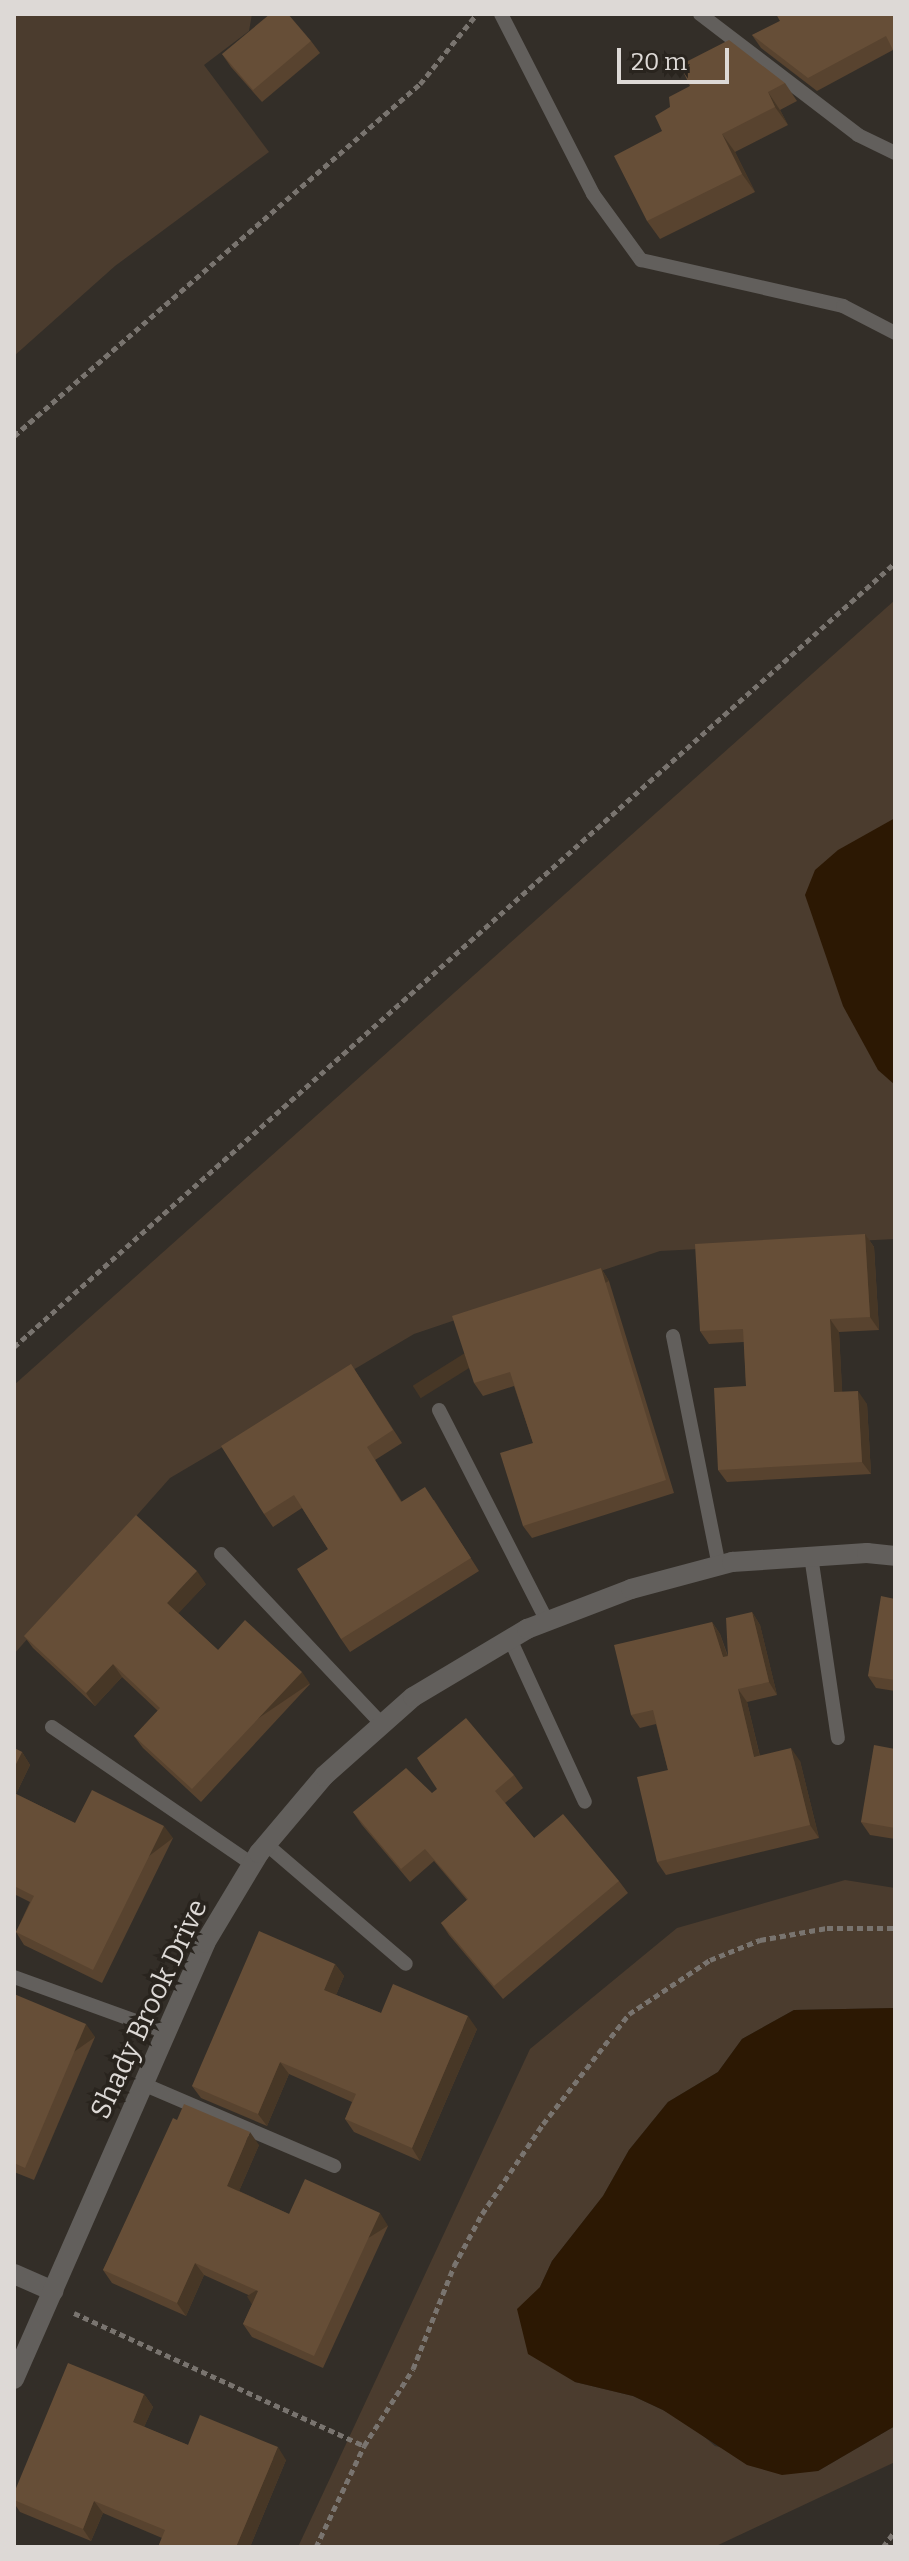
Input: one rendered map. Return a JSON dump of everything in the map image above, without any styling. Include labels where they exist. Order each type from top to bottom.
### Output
[{"type":"street","name":"Shady Brook Drive","points":[[14,2379],[205,1943],[266,1844],[324,1776],[413,1697],[510,1639],[547,1621],[631,1589],[719,1566],[811,1556],[895,1556]]},
{"type":"street","points":[[14,2274],[53,2291]]},
{"type":"lane","points":[[501,14],[593,194],[641,260],[843,306],[895,333]]},
{"type":"lane","points":[[700,14],[858,135],[895,153]]},
{"type":"lane","points":[[673,1336],[719,1566]]},
{"type":"lane","points":[[439,1410],[547,1621]]},
{"type":"lane","points":[[221,1554],[382,1724]]},
{"type":"lane","points":[[811,1556],[838,1738]]},
{"type":"lane","points":[[510,1639],[585,1802]]},
{"type":"lane","points":[[52,1727],[252,1864]]},
{"type":"lane","points":[[266,1844],[406,1964]]},
{"type":"lane","points":[[14,1977],[166,2032]]},
{"type":"lane","points":[[143,2084],[334,2166]]},
{"type":"path","points":[[14,436],[420,84],[476,14]]},
{"type":"path","points":[[14,1347],[895,563]]},
{"type":"path","points":[[316,2547],[364,2446],[413,2369],[454,2266],[499,2186],[629,2014],[710,1960],[760,1940],[827,1928],[895,1928]]},
{"type":"path","points":[[74,2312],[364,2446]]},
{"type":"path","points":[[883,2547],[895,2531]]},
{"type":"shaded area","points":[[14,14],[252,14],[249,31],[204,65],[269,152],[115,266],[14,356]]},
{"type":"shaded area","points":[[895,600],[895,1239],[660,1251],[414,1334],[170,1478],[14,1654],[14,1385]]},
{"type":"shaded area","points":[[895,818],[895,1085],[878,1070],[843,1006],[805,895],[815,870],[838,850]]},
{"type":"shaded area","points":[[845,1880],[895,1888],[895,2008],[794,2010],[742,2039],[718,2072],[668,2102],[629,2150],[603,2196],[552,2261],[540,2287],[575,2382],[633,2396],[686,2421],[715,2446],[818,2471],[895,2426],[895,2462],[714,2547],[298,2547],[530,2049],[677,1928]]},
{"type":"shaded area","points":[[895,2008],[895,2426],[818,2471],[782,2475],[747,2465],[663,2410],[633,2396],[575,2382],[528,2354],[517,2309],[540,2287],[552,2261],[603,2196],[629,2150],[668,2102],[718,2072],[742,2039],[794,2010]]},
{"type":"building","points":[[270,14],[288,14],[311,41],[253,90],[222,54]]},
{"type":"building","points":[[776,14],[895,14],[895,54],[886,36],[808,78],[752,35],[780,21]]},
{"type":"building","points":[[729,40],[785,83],[768,92],[775,107],[722,134],[742,174],[647,221],[614,156],[662,131],[655,116],[670,107],[669,97],[690,86],[680,65]]},
{"type":"building","points":[[865,1234],[870,1317],[830,1319],[834,1392],[858,1391],[862,1462],[718,1470],[714,1388],[746,1386],[743,1329],[700,1331],[695,1244]]},
{"type":"building","points":[[601,1268],[666,1480],[523,1526],[500,1453],[533,1443],[510,1372],[474,1383],[452,1316]]},
{"type":"building","points":[[351,1364],[393,1430],[367,1447],[401,1502],[425,1487],[471,1558],[341,1639],[297,1569],[328,1549],[294,1495],[264,1514],[221,1446]]},
{"type":"building","points":[[136,1515],[197,1571],[167,1603],[218,1650],[245,1620],[302,1672],[192,1789],[134,1736],[160,1708],[113,1664],[86,1693],[24,1636]]},
{"type":"building","points":[[881,1596],[895,1599],[895,1680],[868,1676]]},
{"type":"building","points":[[752,1612],[769,1682],[738,1689],[754,1757],[791,1748],[810,1825],[657,1862],[637,1777],[668,1770],[653,1710],[631,1715],[614,1645],[712,1622],[723,1657],[728,1656],[726,1618]]},
{"type":"building","points":[[466,1718],[514,1775],[495,1791],[534,1838],[563,1814],[619,1881],[494,1986],[441,1923],[468,1899],[425,1849],[401,1869],[353,1812],[406,1768],[432,1793],[437,1789],[417,1758]]},
{"type":"building","points":[[874,1745],[895,1749],[895,1828],[861,1822]]},
{"type":"building","points":[[14,1748],[22,1752],[14,1768]]},
{"type":"building","points":[[92,1790],[164,1826],[93,1970],[16,1932],[34,1896],[14,1886],[14,1793],[75,1823]]},
{"type":"building","points":[[259,1931],[335,1964],[324,1990],[381,2013],[393,1984],[468,2016],[412,2148],[345,2119],[356,2094],[280,2062],[258,2114],[192,2086]]},
{"type":"building","points":[[14,1994],[86,2024],[25,2168],[14,2163]]},
{"type":"building","points":[[184,2104],[250,2132],[227,2186],[289,2214],[305,2179],[380,2213],[314,2356],[243,2324],[258,2291],[195,2263],[177,2303],[103,2270],[173,2118],[177,2120]]},
{"type":"building","points":[[68,2363],[144,2394],[133,2422],[188,2445],[200,2415],[278,2447],[236,2547],[158,2547],[165,2530],[94,2501],[83,2529],[14,2500],[14,2493]]}]
